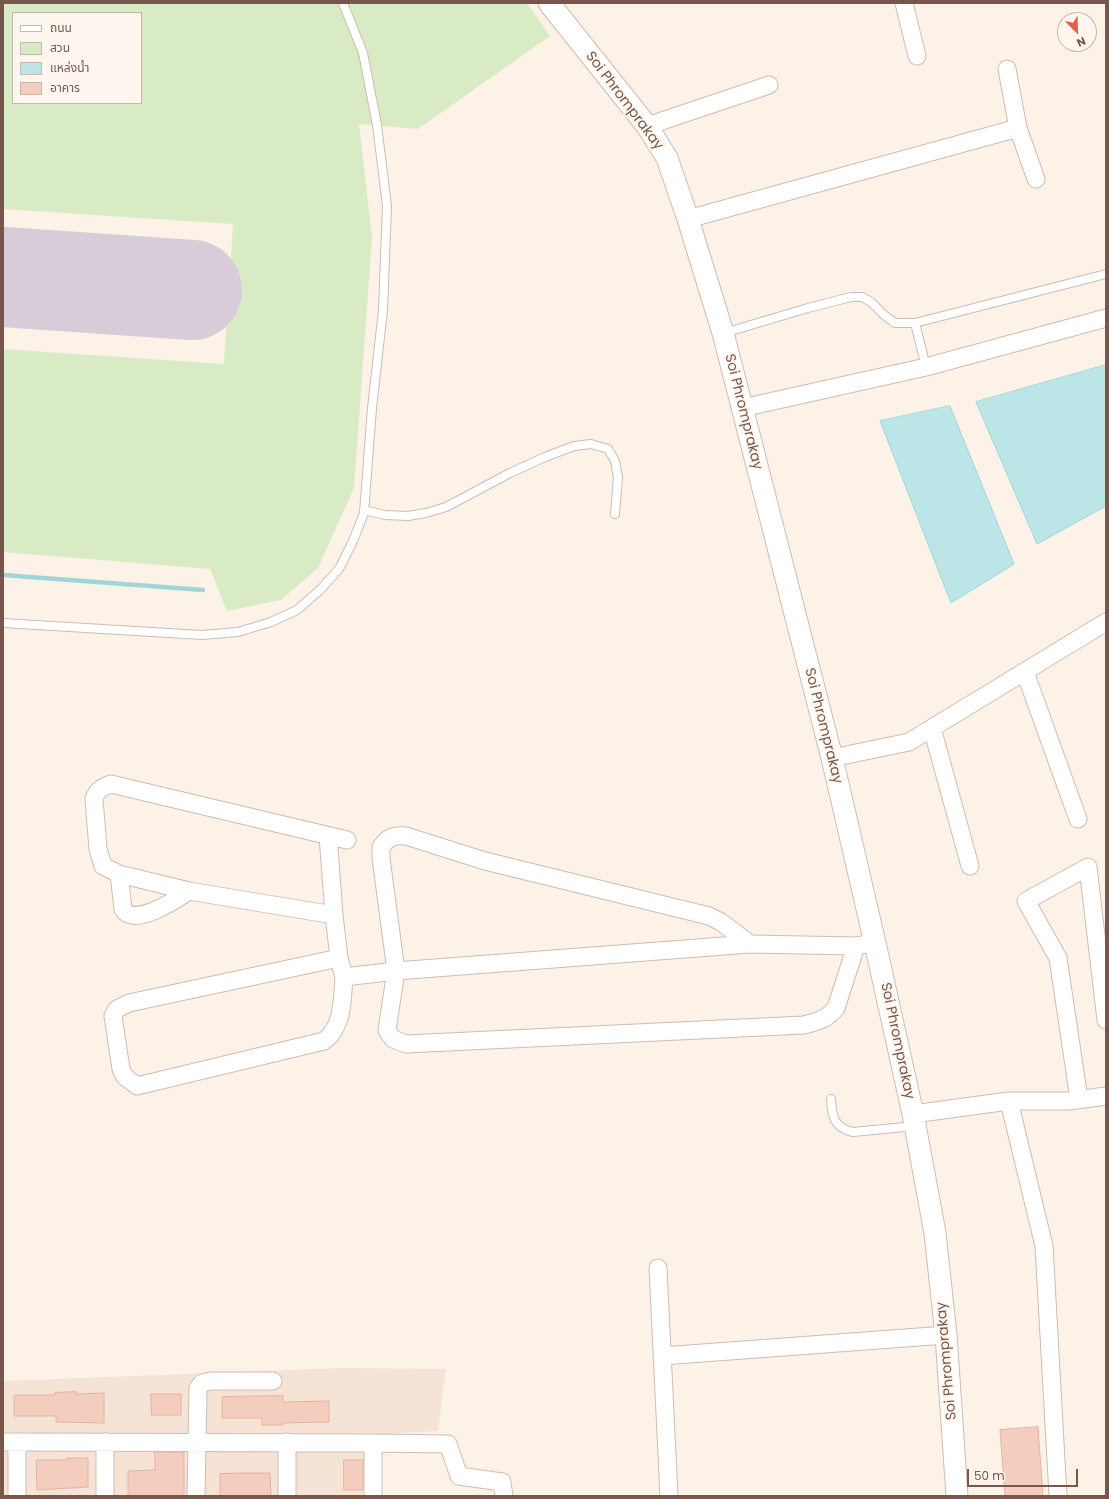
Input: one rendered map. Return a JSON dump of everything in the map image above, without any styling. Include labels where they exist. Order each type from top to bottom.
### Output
[{"type":"street","name":"Soi Phromprakay","points":[[549,3],[647,126],[667,158],[688,219],[723,333],[832,758],[866,944],[914,1120],[934,1233],[946,1335],[957,1496]]},
{"type":"street","points":[[904,3],[917,56]]},
{"type":"street","points":[[1006,69],[1018,128],[1036,179]]},
{"type":"street","points":[[647,126],[769,85]]},
{"type":"street","points":[[688,219],[1018,128]]},
{"type":"street","points":[[742,408],[926,367],[1106,318]]},
{"type":"street","points":[[832,758],[909,742],[1106,622]]},
{"type":"street","points":[[1025,672],[1078,818]]},
{"type":"street","points":[[932,728],[970,866]]},
{"type":"street","points":[[334,915],[189,891],[119,874],[103,866],[98,850],[94,799],[96,792],[111,784],[347,840]]},
{"type":"street","points":[[344,977],[396,972],[750,944],[866,944],[836,1008],[830,1016],[804,1025],[406,1044],[393,1039],[387,1030],[396,972],[381,847],[389,838],[398,835],[406,836],[485,860],[709,916],[721,922],[750,944]]},
{"type":"street","points":[[328,836],[334,915],[339,958],[344,977],[342,1006],[336,1028],[330,1036],[324,1041],[137,1086],[125,1077],[121,1068],[113,1016],[117,1009],[129,1003],[339,958]]},
{"type":"street","points":[[1079,1099],[1058,958],[1026,902],[1088,867],[1102,948],[1106,1020]]},
{"type":"street","points":[[119,874],[124,910],[126,914],[131,916],[154,911],[189,891]]},
{"type":"street","points":[[914,1120],[1009,1101],[1069,1101],[1106,1096]]},
{"type":"street","points":[[1009,1101],[1044,1246],[1058,1496]]},
{"type":"street","points":[[658,1268],[669,1496]]},
{"type":"street","points":[[662,1356],[946,1335]]},
{"type":"street","points":[[196,1496],[198,1388],[202,1383],[211,1381],[273,1381]]},
{"type":"street","points":[[17,1496],[10,1442],[287,1442],[448,1444],[459,1476],[502,1482],[504,1496]]},
{"type":"street","points":[[105,1442],[105,1496]]},
{"type":"street","points":[[287,1442],[287,1496]]},
{"type":"street","points":[[373,1443],[373,1496]]},
{"type":"lane","points":[[3,623],[202,635],[238,632],[271,622],[297,610],[320,590],[339,569],[353,541],[364,510],[372,408],[383,310],[387,206],[377,125],[363,53],[342,3]]},
{"type":"lane","points":[[723,333],[851,296],[862,297],[871,302],[884,316],[895,323],[915,323],[1106,274]]},
{"type":"lane","points":[[915,323],[926,367]]},
{"type":"lane","points":[[364,510],[385,515],[408,516],[426,513],[446,507],[545,456],[574,446],[591,444],[608,449],[615,461],[618,477],[615,514]]},
{"type":"lane","points":[[831,1099],[833,1115],[841,1128],[847,1131],[853,1132],[914,1120]]},
{"type":"shaded area","points":[[342,1368],[446,1369],[438,1431],[368,1435],[367,1496],[3,1496],[3,1381]]},
{"type":"green space","points":[[3,3],[527,3],[550,36],[418,129],[359,124],[372,237],[354,488],[318,568],[281,600],[227,611],[210,569],[3,552],[3,349],[224,364],[233,224],[3,209]]},
{"type":"water","points":[[1106,365],[1106,506],[1037,544],[976,402]]},
{"type":"water","points":[[950,406],[1014,564],[951,603],[880,421]]},
{"type":"building","points":[[76,1392],[76,1394],[104,1393],[104,1423],[56,1422],[56,1416],[14,1416],[14,1395],[55,1395],[55,1393]]},
{"type":"building","points":[[151,1394],[181,1394],[181,1415],[152,1415]]},
{"type":"building","points":[[283,1396],[283,1402],[329,1401],[329,1422],[262,1425],[262,1418],[222,1418],[222,1397]]},
{"type":"building","points":[[1038,1427],[1043,1496],[1005,1496],[1000,1430]]},
{"type":"building","points":[[155,1452],[184,1452],[184,1496],[128,1496],[128,1471],[155,1470]]},
{"type":"building","points":[[67,1458],[88,1458],[88,1487],[37,1490],[36,1460],[67,1460]]},
{"type":"building","points":[[344,1460],[363,1460],[363,1490],[344,1490]]},
{"type":"building","points":[[270,1473],[271,1496],[220,1496],[220,1474]]},
{"type":"waterway","points":[[3,575],[203,590]]},
{"type":"runway","points":[[3,277],[192,290]]}]
